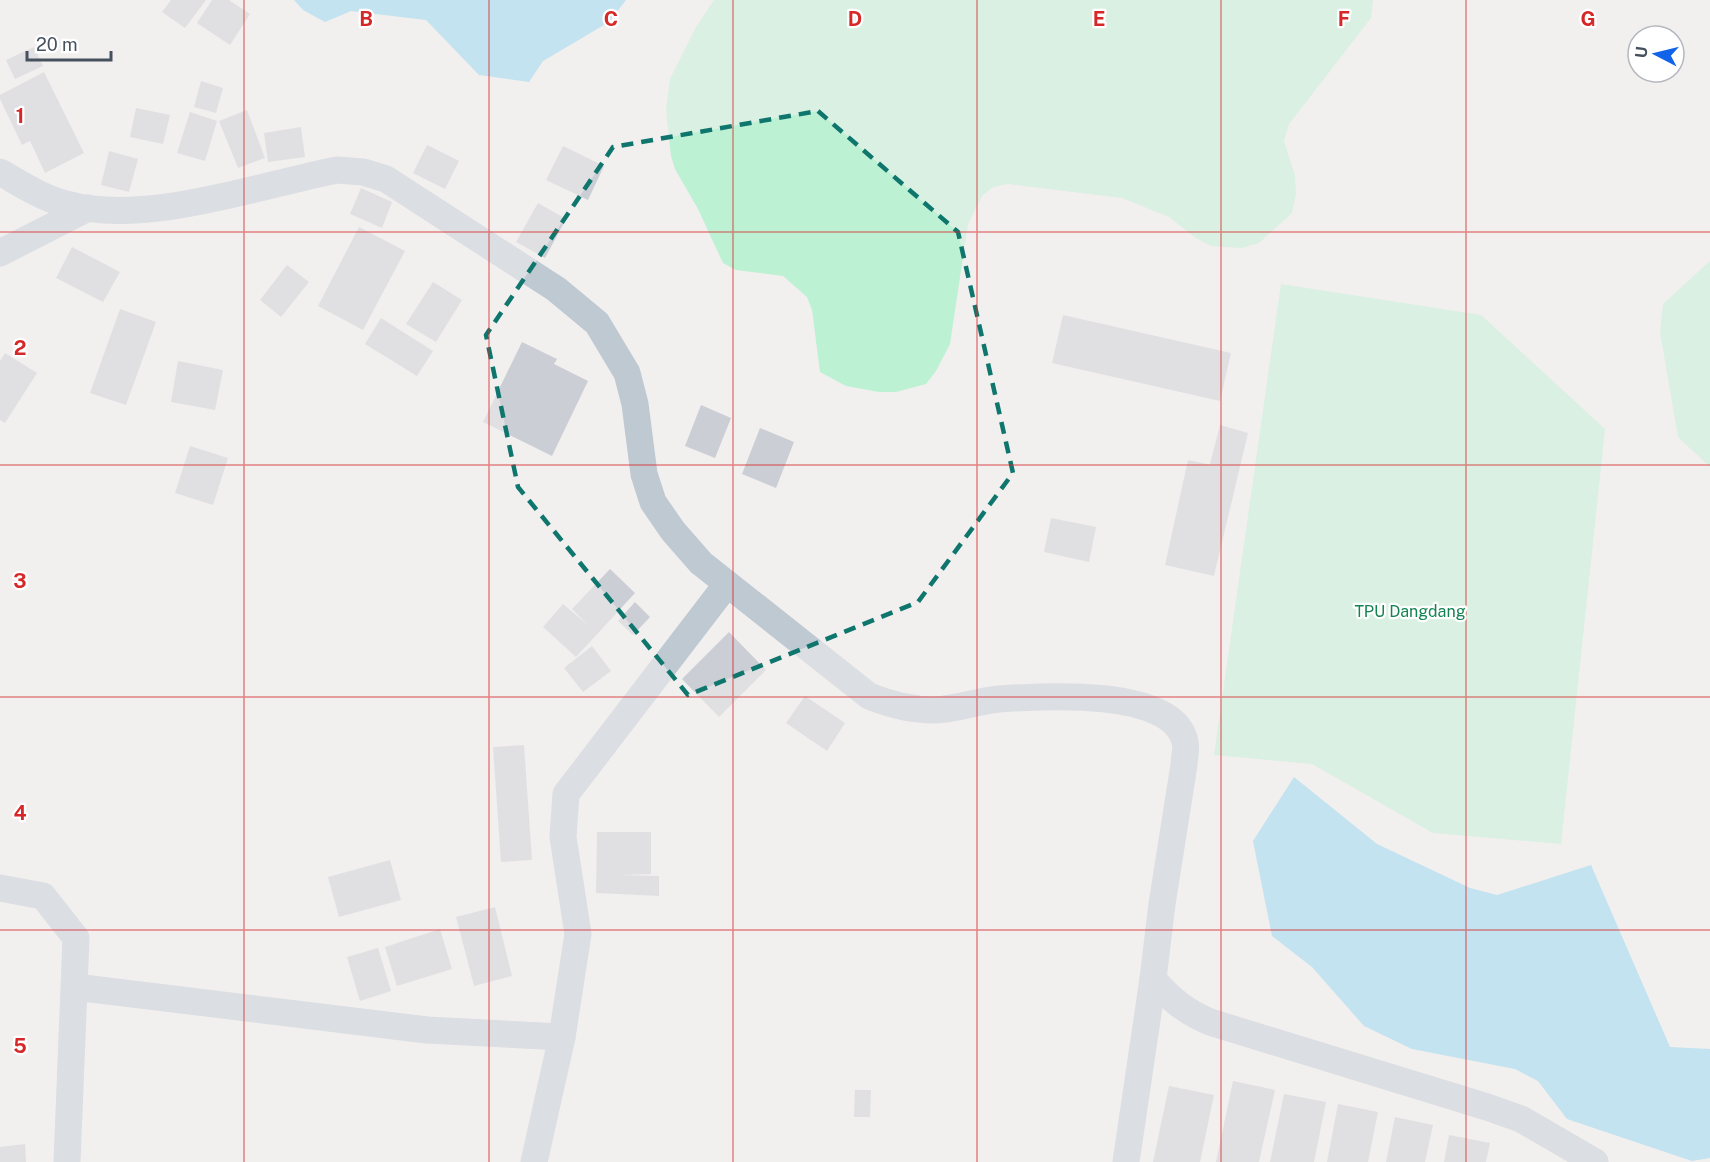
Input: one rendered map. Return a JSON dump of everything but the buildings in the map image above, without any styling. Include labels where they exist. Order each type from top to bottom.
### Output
[{"type":"street","points":[[0,172],[37,193],[65,204],[88,208],[175,206],[337,170],[363,172],[386,179],[556,289],[597,323],[627,373],[635,404],[644,474],[653,502],[673,531],[700,562],[868,696],[890,705],[938,710],[998,699],[1102,697],[1144,706],[1166,715],[1179,729],[1185,742],[1126,1162]]},
{"type":"street","points":[[0,253],[88,208]]},
{"type":"street","points":[[534,1162],[562,1037],[578,934],[563,837],[566,794],[727,584]]},
{"type":"street","points":[[0,888],[43,896],[76,938],[67,1162]]},
{"type":"street","points":[[1153,979],[1169,997],[1188,1012],[1210,1022],[1521,1119],[1595,1162]]},
{"type":"street","points":[[75,987],[427,1030],[562,1037]]},
{"type":"highlighted area","points":[[818,111],[958,232],[1013,473],[918,602],[688,695],[518,487],[486,335],[613,147]]},
{"type":"green space","points":[[714,0],[1373,0],[1371,18],[1289,124],[1284,141],[1295,176],[1296,194],[1292,213],[1259,243],[1242,248],[1211,246],[1196,238],[1169,217],[1122,198],[1008,184],[993,187],[982,196],[968,224],[950,344],[936,371],[926,384],[896,392],[879,392],[846,386],[820,372],[812,310],[807,297],[783,276],[736,270],[723,263],[698,209],[675,169],[671,156],[666,110],[670,79],[696,27]]},
{"type":"green space","points":[[1710,261],[1710,467],[1678,437],[1660,332],[1663,304]]},
{"type":"green space","name":"TPU Dangdang","points":[[1281,284],[1481,315],[1605,429],[1561,844],[1433,833],[1312,764],[1214,755]]},
{"type":"water","points":[[294,0],[626,0],[609,22],[543,61],[529,82],[479,75],[426,20],[351,11],[325,22],[303,10]]},
{"type":"water","points":[[1294,777],[1377,844],[1470,888],[1497,895],[1591,865],[1670,1047],[1710,1049],[1710,1158],[1692,1161],[1567,1119],[1538,1081],[1515,1069],[1412,1049],[1364,1026],[1312,967],[1272,936],[1253,841]]}]
